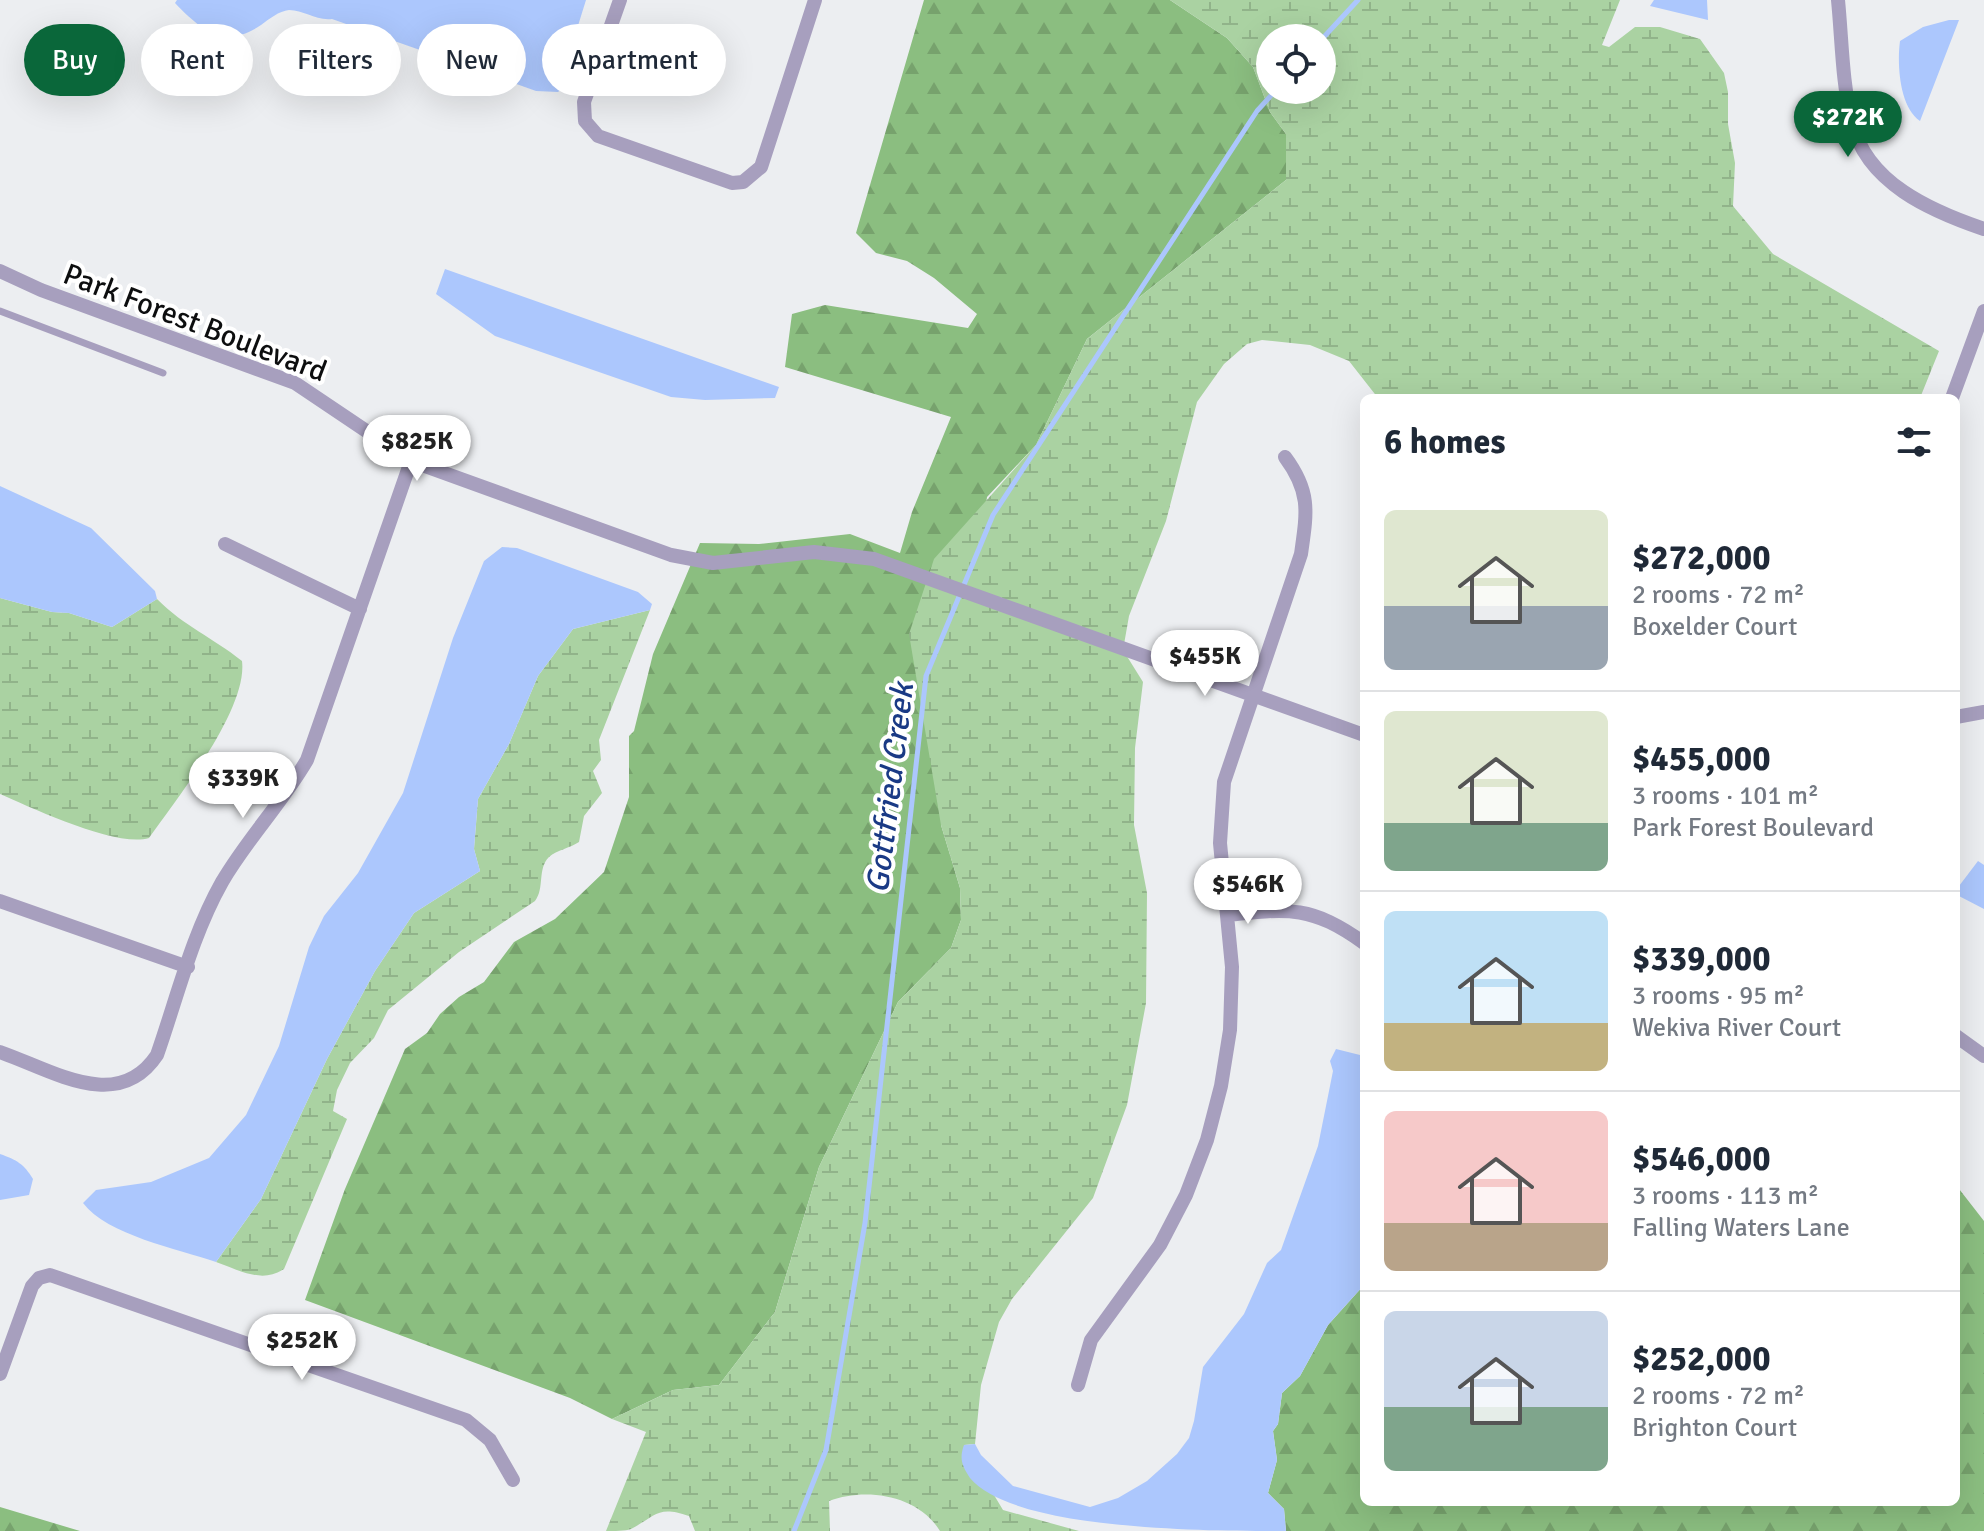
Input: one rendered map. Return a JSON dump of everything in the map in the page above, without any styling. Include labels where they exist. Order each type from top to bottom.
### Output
[{"type":"street","points":[[620,0],[584,102],[585,121],[598,136],[732,183],[743,182],[761,167],[815,0]]},
{"type":"street","points":[[1838,0],[1852,124],[1871,161],[1898,190],[1952,218],[1984,229]]},
{"type":"street","name":"Park Forest Boulevard","points":[[0,271],[41,290],[295,383],[411,461],[689,559],[737,563],[814,552],[874,559],[1360,734]]},
{"type":"street","points":[[1953,394],[1984,311]]},
{"type":"street","points":[[1078,1385],[1091,1340],[1160,1245],[1186,1195],[1207,1140],[1221,1086],[1230,1030],[1232,967],[1220,843],[1221,803],[1229,761],[1301,554],[1306,522],[1305,490],[1285,457]]},
{"type":"street","points":[[0,1052],[100,1087],[125,1084],[148,1068],[157,1055],[188,967],[223,882],[287,794],[307,760],[411,461]]},
{"type":"street","points":[[225,544],[360,609]]},
{"type":"street","points":[[1960,716],[1984,712]]},
{"type":"street","points":[[0,901],[188,967]]},
{"type":"street","points":[[1228,915],[1288,909],[1305,911],[1325,917],[1360,940]]},
{"type":"street","points":[[1960,1039],[1984,1056]]},
{"type":"street","points":[[0,1374],[27,1295],[39,1278],[50,1275],[466,1420],[490,1440],[513,1480]]},
{"type":"lane","points":[[0,311],[163,373]]},
{"type":"green space","points":[[924,0],[1170,0],[1227,38],[1253,67],[1256,104],[1267,104],[1286,134],[1286,180],[1087,339],[1036,445],[987,497],[941,825],[960,888],[961,920],[951,948],[898,1002],[819,1167],[775,1312],[719,1385],[673,1390],[612,1419],[570,1398],[305,1300],[345,1189],[405,1049],[427,1033],[440,1014],[459,997],[484,982],[514,942],[555,919],[604,872],[629,797],[629,736],[634,731],[653,654],[700,543],[759,544],[850,534],[900,553],[912,512],[951,417],[785,367],[792,314],[825,305],[968,328],[977,314],[934,278],[907,261],[876,253],[856,233]]},
{"type":"green space","points":[[1170,0],[1620,0],[1602,45],[1609,47],[1635,27],[1660,27],[1700,39],[1724,73],[1728,92],[1728,124],[1735,163],[1733,206],[1773,254],[1939,351],[1922,394],[1375,394],[1349,361],[1310,345],[1262,340],[1247,344],[1224,364],[1197,402],[1166,521],[1129,616],[1123,650],[1143,682],[1135,748],[1134,825],[1147,893],[1146,1003],[1127,1105],[1093,1198],[1012,1299],[999,1322],[981,1385],[975,1444],[964,1445],[1003,1510],[1079,1531],[940,1531],[919,1509],[905,1502],[890,1497],[859,1495],[829,1501],[830,1531],[695,1531],[689,1516],[663,1512],[631,1529],[606,1531],[646,1432],[612,1419],[673,1390],[719,1385],[775,1312],[819,1167],[898,1002],[951,948],[961,920],[960,888],[941,825],[909,634],[934,559],[1036,445],[1087,339],[1286,180],[1286,134],[1267,104],[1336,104],[1336,24],[1256,24],[1256,75],[1253,67],[1227,38]]},
{"type":"green space","points":[[0,598],[52,612],[69,613],[112,627],[157,599],[242,661],[241,681],[223,727],[193,777],[149,838],[135,840],[96,832],[0,794]]},
{"type":"green space","points":[[650,610],[599,740],[601,760],[593,771],[602,793],[584,816],[579,842],[552,855],[545,862],[535,901],[459,952],[388,1010],[374,1038],[350,1063],[337,1090],[333,1111],[347,1119],[284,1269],[259,1275],[216,1262],[261,1199],[327,1059],[375,971],[414,913],[480,871],[474,849],[478,799],[509,744],[538,676],[573,629]]},
{"type":"green space","points":[[1960,1190],[1984,1221],[1984,1531],[1286,1531],[1284,1509],[1268,1493],[1277,1460],[1273,1431],[1278,1424],[1282,1393],[1300,1376],[1328,1325],[1360,1289],[1360,1506],[1960,1506]]},
{"type":"green space","points":[[0,1507],[80,1531],[0,1531]]},
{"type":"water","points":[[177,0],[586,0],[579,24],[542,24],[542,91],[526,87],[526,24],[417,24],[417,49],[401,43],[401,24],[346,24],[294,10],[278,14],[253,29],[253,24],[198,24],[175,3]]},
{"type":"water","points":[[1654,0],[1707,0],[1708,20],[1650,6]]},
{"type":"water","points":[[1959,20],[1920,121],[1904,95],[1899,72],[1900,41],[1923,27]]},
{"type":"water","points":[[445,269],[779,387],[775,398],[705,400],[671,397],[495,336],[436,294]]},
{"type":"water","points":[[0,486],[91,528],[155,591],[157,599],[112,627],[69,613],[52,612],[0,598]]},
{"type":"water","points":[[502,547],[517,548],[638,592],[652,604],[650,610],[573,629],[538,676],[509,744],[478,799],[474,849],[480,871],[414,913],[375,971],[327,1059],[261,1199],[216,1262],[144,1240],[109,1224],[83,1203],[96,1190],[151,1182],[209,1158],[246,1115],[279,1046],[309,947],[324,916],[358,873],[403,793],[453,638],[484,561]]},
{"type":"water","points":[[1978,861],[1984,865],[1984,909],[1960,897],[1960,885]]},
{"type":"water","points":[[1336,1049],[1360,1055],[1360,1289],[1328,1325],[1300,1376],[1282,1393],[1278,1424],[1273,1431],[1277,1460],[1268,1493],[1284,1509],[1286,1531],[1164,1528],[1069,1518],[1027,1509],[993,1495],[970,1478],[963,1466],[962,1454],[964,1445],[975,1444],[981,1455],[1013,1486],[1090,1507],[1118,1498],[1147,1481],[1177,1454],[1189,1438],[1203,1367],[1244,1314],[1267,1263],[1281,1250],[1318,1146],[1333,1071],[1330,1061]]},
{"type":"water","points":[[0,1154],[20,1163],[30,1174],[33,1179],[29,1195],[0,1200]]},
{"type":"waterway","name":"Gottfried Creek","points":[[1336,24],[1358,0]]},
{"type":"waterway","name":"Gottfried Creek","points":[[794,1531],[826,1450],[865,1223],[926,676],[993,515],[1263,104]]}]
